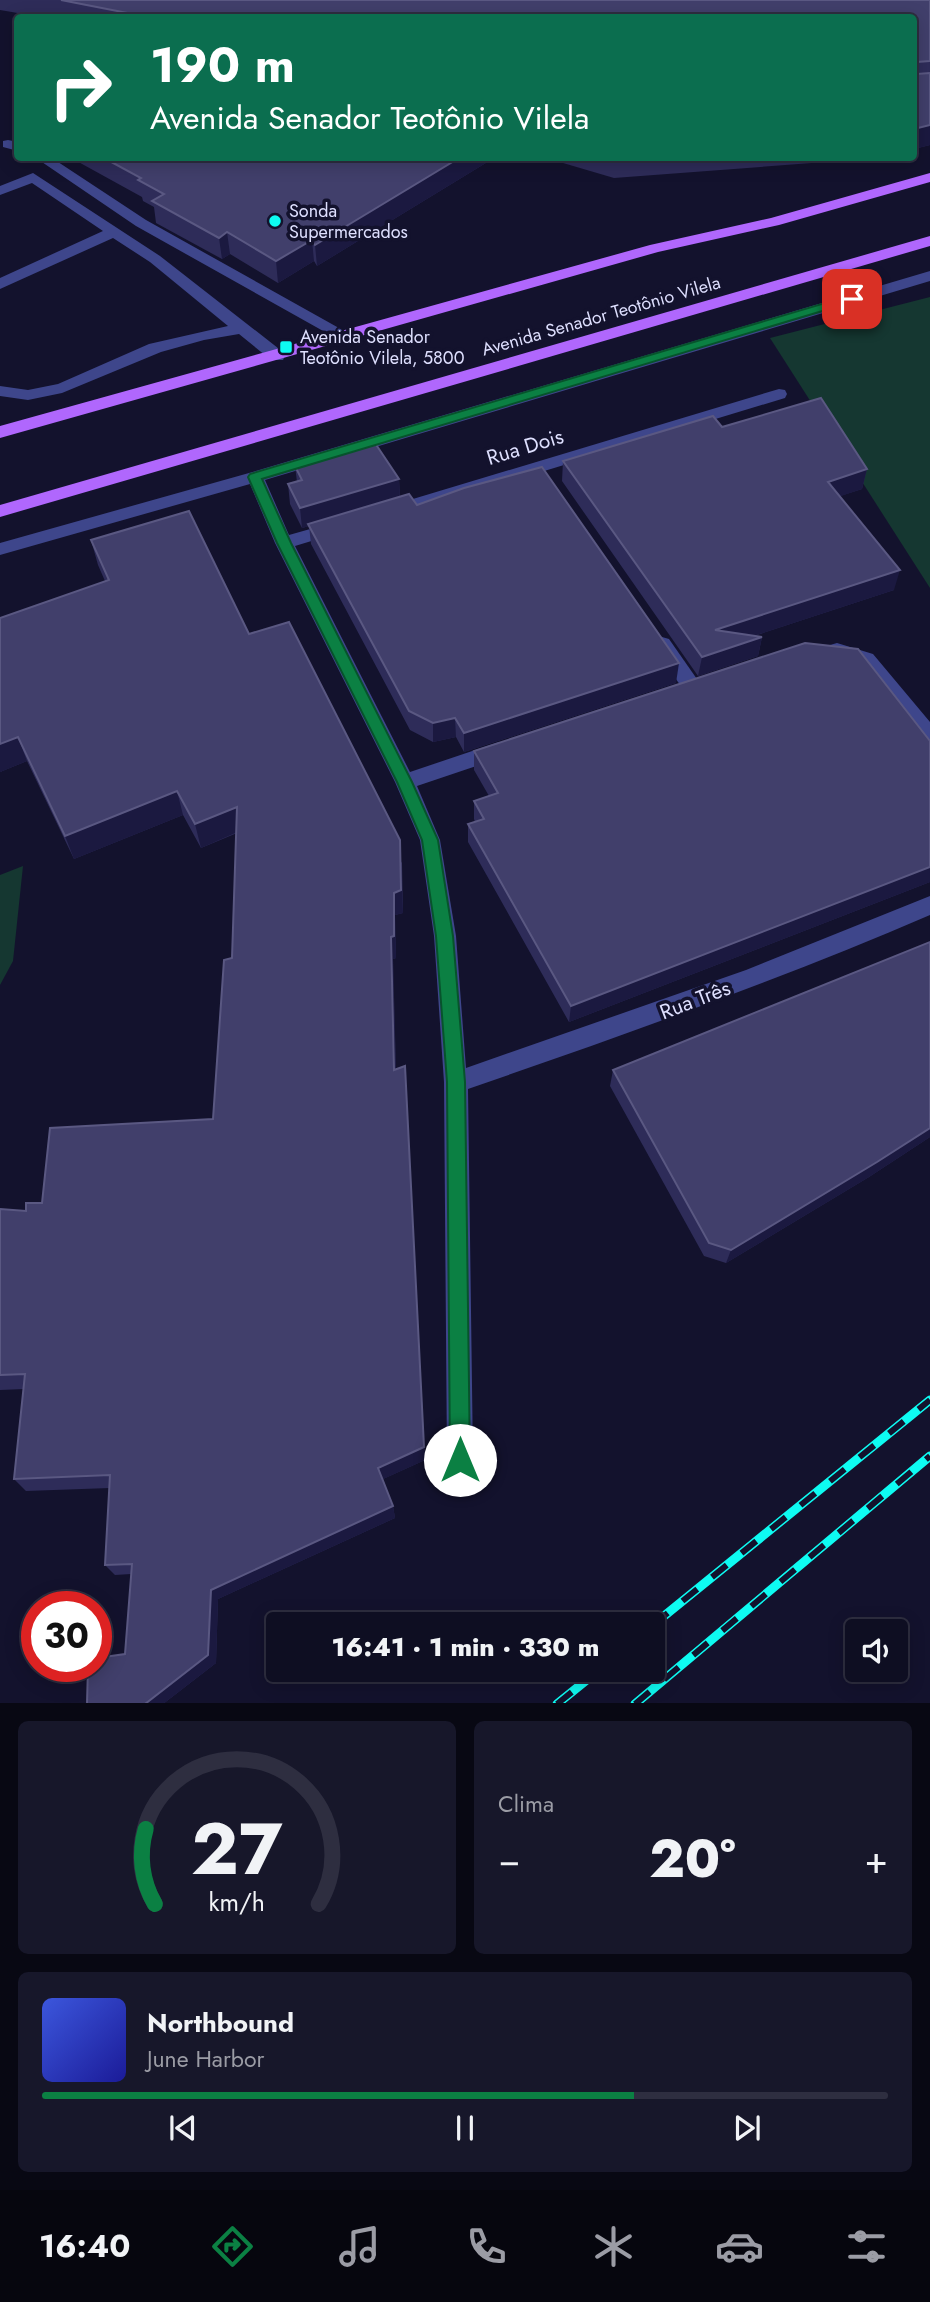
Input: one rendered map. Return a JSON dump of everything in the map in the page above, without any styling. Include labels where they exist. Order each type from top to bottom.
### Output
[{"type":"main road","points":[[0,432],[656,248],[774,222],[930,177]]},
{"type":"main road","name":"Avenida Senador Teotônio Vilela","points":[[0,511],[930,241]]},
{"type":"street","points":[[48,161],[141,223],[346,337]]},
{"type":"street","points":[[0,191],[33,177],[155,259],[277,356]]},
{"type":"street","points":[[0,284],[116,231]]},
{"type":"street","points":[[0,549],[255,477],[930,276]]},
{"type":"street","points":[[0,391],[28,395],[62,388],[155,348],[203,335],[242,329]]},
{"type":"street","name":"Rua Dois","points":[[373,516],[543,472],[779,394]]},
{"type":"street","points":[[255,477],[284,543],[405,782],[430,840],[438,882],[456,1082],[460,1460]]},
{"type":"street","points":[[284,543],[348,524]]},
{"type":"street","points":[[653,632],[698,685],[667,695]]},
{"type":"street","points":[[822,649],[844,651],[866,659],[930,736]]},
{"type":"street","points":[[405,782],[518,744]]},
{"type":"street","name":"Rua Três","points":[[456,1082],[672,1009],[854,938],[930,905]]},
{"type":"green space","points":[[930,297],[930,588],[770,338]]},
{"type":"green space","points":[[23,866],[13,961],[0,985],[0,875]]},
{"type":"building","points":[[61,0],[930,0],[930,61],[917,62],[917,14],[133,14]]},
{"type":"building","points":[[930,73],[930,125],[917,128],[917,74]]},
{"type":"building","name":"Sonda Supermercados","points":[[110,161],[454,161],[315,245],[312,240],[276,261],[227,232],[219,238],[152,201],[164,194],[138,180],[141,178]]},
{"type":"building","points":[[821,398],[867,469],[828,482],[900,570],[715,630],[762,637],[702,657],[563,461],[713,416],[722,427]]},
{"type":"building","points":[[375,443],[399,479],[300,508],[288,484],[302,480],[295,466]]},
{"type":"building","points":[[542,467],[679,663],[464,733],[455,718],[433,723],[409,711],[308,524],[409,494],[417,505],[464,488]]},
{"type":"building","points":[[189,511],[249,634],[289,622],[400,840],[401,890],[394,893],[394,936],[391,937],[394,1070],[405,1066],[424,1447],[378,1468],[393,1506],[211,1590],[208,1655],[146,1703],[87,1703],[88,1682],[112,1682],[112,1656],[125,1654],[132,1564],[105,1565],[110,1475],[14,1479],[25,1374],[0,1375],[0,1209],[26,1211],[26,1203],[42,1203],[50,1128],[213,1119],[224,960],[232,958],[237,807],[195,824],[177,791],[65,836],[18,737],[0,744],[0,618],[109,580],[91,540]]},
{"type":"building","points":[[805,643],[858,649],[930,741],[930,867],[571,1006],[468,824],[484,819],[474,801],[498,793],[474,751]]},
{"type":"building","points":[[930,942],[930,1128],[731,1250],[709,1243],[613,1070]]},
{"type":"railway","points":[[665,1615],[930,1400]]},
{"type":"railway","points":[[636,1703],[930,1456]]},
{"type":"railway","points":[[558,1703],[584,1682]]},
{"type":"place","name":"Sonda Supermercados","points":[[275,221]]},
{"type":"place","name":"Avenida Senador Teotônio Vilela, 5800","points":[[286,347]]},
{"type":"route","points":[[460,1460],[456,1082],[445,936],[430,840],[405,782],[284,543],[255,477],[852,299]]}]
